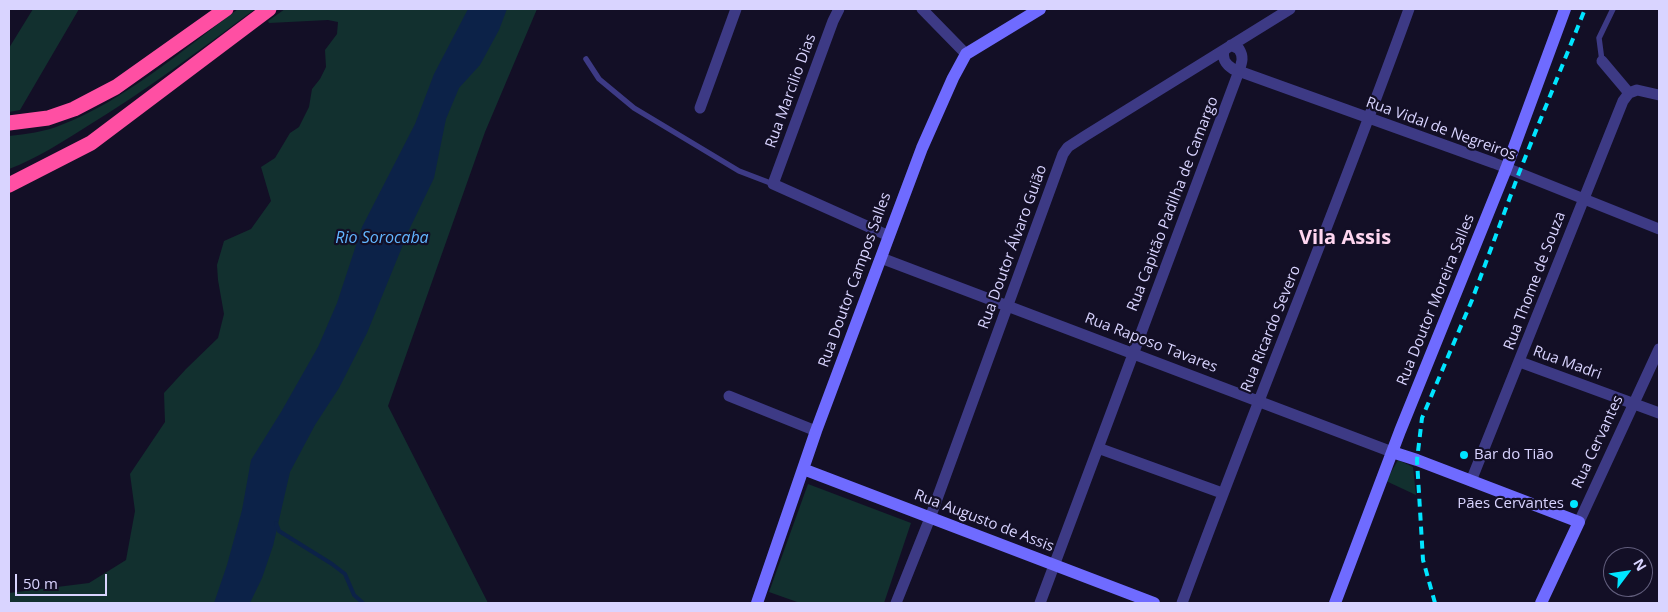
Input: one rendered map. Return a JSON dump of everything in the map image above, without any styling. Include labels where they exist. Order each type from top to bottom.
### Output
[{"type":"highway","points":[[9,127],[48,118],[74,109],[116,87],[226,9]]},
{"type":"highway","points":[[9,184],[90,143],[269,9]]},
{"type":"highway","points":[[9,123],[48,118]]},
{"type":"highway","points":[[9,177],[67,156]]},
{"type":"main road","points":[[966,54],[1040,9]]},
{"type":"main road","name":"Rua Doutor Moreira Salles","points":[[1335,603],[1392,452],[1506,169],[1566,9]]},
{"type":"main road","name":"Rua Doutor Campos Salles","points":[[757,603],[816,431],[922,148],[953,78],[966,54]]},
{"type":"main road","points":[[1400,432],[1402,448],[1410,458]]},
{"type":"main road","name":"Rua Raposo Tavares","points":[[1392,452],[1579,522]]},
{"type":"main road","name":"Rua Augusto de Assis","points":[[803,469],[1154,603]]},
{"type":"main road","name":"Rua Cervantes","points":[[1541,603],[1579,522]]},
{"type":"street","points":[[700,108],[736,9]]},
{"type":"street","name":"Rua Marcilio Dias","points":[[773,184],[832,21],[839,9]]},
{"type":"street","points":[[922,9],[966,54]]},
{"type":"street","name":"Rua Doutor Álvaro Guião","points":[[896,603],[930,518],[1063,154],[1068,147],[1290,9]]},
{"type":"street","name":"Rua Ricardo Severo","points":[[1182,603],[1222,493],[1369,118],[1408,9]]},
{"type":"street","name":"Rua Capitão Padilha de Camargo","points":[[1040,603],[1239,70],[1242,54],[1239,49],[1227,48]]},
{"type":"street","name":"Rua Vidal de Negreiros","points":[[1227,48],[1223,56],[1227,66],[1506,169],[1659,229]]},
{"type":"street","points":[[1602,60],[1629,93],[1637,90],[1659,95]]},
{"type":"street","name":"Rua Thome de Souza","points":[[1471,481],[1623,101],[1629,93]]},
{"type":"street","points":[[773,184],[889,236]]},
{"type":"street","name":"Rua Raposo Tavares","points":[[881,258],[1392,452]]},
{"type":"street","name":"Rua Cervantes","points":[[1579,522],[1659,349]]},
{"type":"street","name":"Rua Madri","points":[[1520,362],[1659,413]]},
{"type":"street","points":[[729,396],[816,431]]},
{"type":"street","points":[[1098,448],[1222,493]]},
{"type":"lane","points":[[1602,60],[1599,38],[1613,9]]},
{"type":"lane","points":[[586,59],[599,79],[634,108],[739,171],[773,184]]},
{"type":"green space","points":[[33,9],[79,9],[20,110],[9,112],[9,48]]},
{"type":"green space","points":[[238,9],[255,9],[130,99],[49,150],[9,169],[9,136],[55,127],[84,115],[108,102],[153,73]]},
{"type":"green space","points":[[285,9],[537,9],[485,132],[388,406],[488,603],[9,603],[9,593],[89,583],[126,560],[135,511],[130,474],[165,422],[164,393],[218,338],[224,314],[217,265],[224,241],[251,229],[271,201],[261,167],[275,158],[290,133],[299,127],[309,107],[312,89],[326,67],[325,50],[337,34],[338,22],[328,20],[269,23],[268,21]]},
{"type":"green space","points":[[1398,460],[1413,467],[1416,495],[1386,481]]},
{"type":"green space","points":[[808,484],[911,523],[884,603],[800,603],[769,592]]},
{"type":"water","name":"Rio Sorocaba","points":[[468,9],[507,9],[499,30],[480,65],[459,88],[446,119],[434,178],[409,230],[367,333],[339,388],[315,425],[290,472],[273,546],[262,578],[250,603],[214,603],[242,510],[251,460],[318,347],[337,303],[362,227],[415,124],[434,74]]},
{"type":"waterway","points":[[276,523],[279,531],[345,574],[354,595],[363,603]]},
{"type":"railway","points":[[1435,603],[1423,560],[1417,460],[1422,418],[1472,300],[1519,173],[1585,9]]},
{"type":"place","name":"Bar do Tião","points":[[1464,455]]},
{"type":"place","name":"Pães Cervantes","points":[[1574,504]]},
{"type":"district","name":"Vila Assis","points":[[1345,238]]}]
